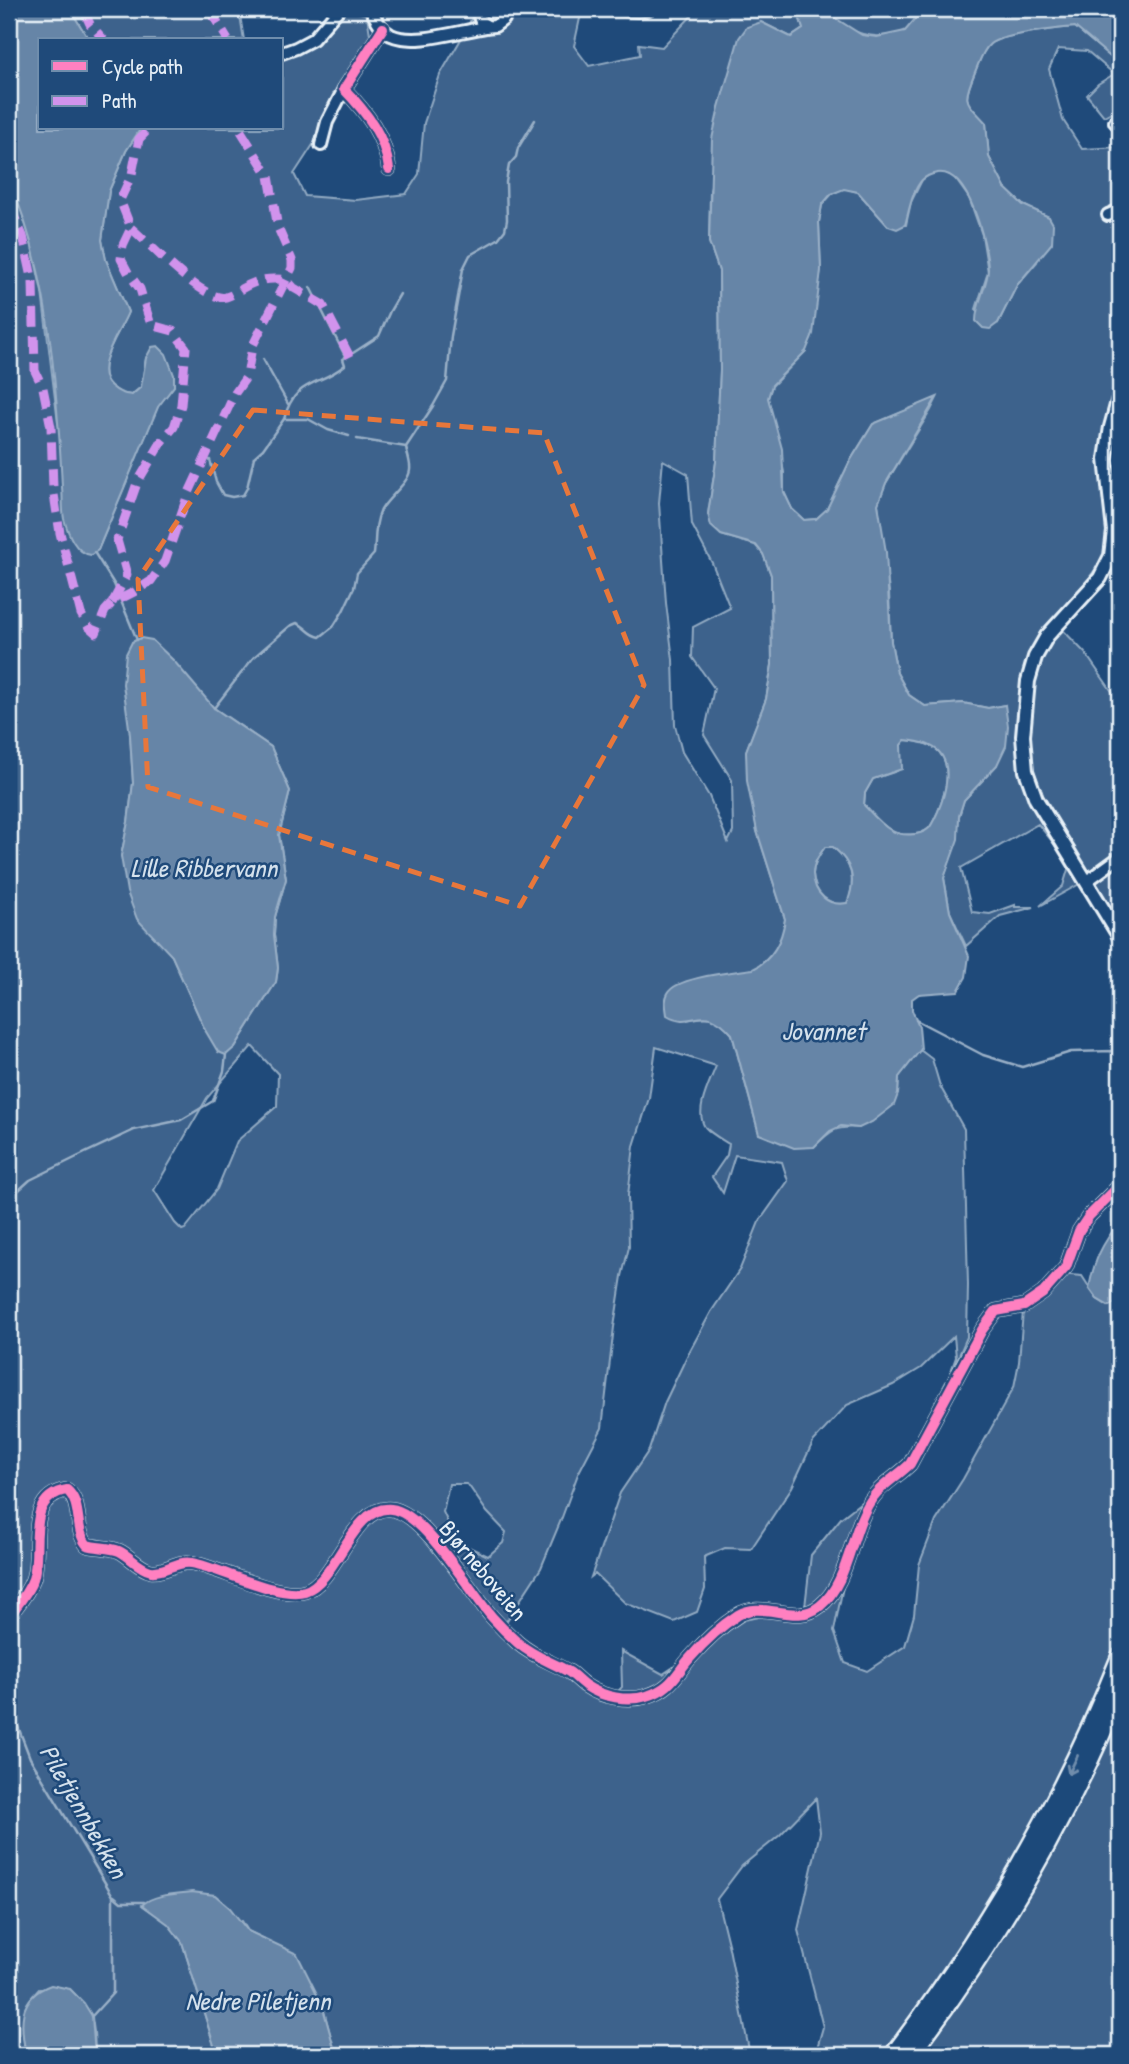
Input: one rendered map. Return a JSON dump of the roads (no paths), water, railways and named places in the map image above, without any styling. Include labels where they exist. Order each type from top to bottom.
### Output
[{"type":"highway","points":[[893,2055],[952,1974],[1017,1870],[1072,1766],[1120,1657]]},
{"type":"highway","points":[[910,2055],[970,1972],[1035,1865],[1076,1790],[1120,1691]]},
{"type":"main road","points":[[1120,394],[1106,459],[1114,531],[1111,556],[1100,578],[1040,646],[1031,669],[1025,708],[1024,756],[1029,784],[1120,937]]},
{"type":"street","points":[[284,51],[313,39],[340,9]]},
{"type":"street","points":[[371,9],[375,19],[393,36],[426,39],[495,26],[504,14]]},
{"type":"street","points":[[479,9],[481,22],[487,26]]},
{"type":"street","points":[[610,9],[649,9]]},
{"type":"street","points":[[321,145],[327,122],[344,89],[383,28]]},
{"type":"street","points":[[344,89],[376,127],[387,154],[389,169]]},
{"type":"street","points":[[1108,215],[1120,210]]},
{"type":"street","points":[[1087,881],[1120,857]]},
{"type":"street","name":"Bjørneboveien","points":[[9,1616],[34,1577],[38,1520],[45,1500],[57,1492],[66,1490],[72,1496],[81,1536],[88,1545],[118,1550],[145,1569],[153,1572],[179,1563],[194,1563],[284,1591],[302,1592],[313,1588],[322,1579],[350,1537],[368,1517],[383,1509],[394,1509],[409,1516],[421,1527],[492,1616],[517,1643],[533,1655],[569,1672],[603,1695],[622,1699],[647,1697],[669,1685],[697,1650],[742,1612],[763,1610],[796,1615],[819,1607],[829,1597],[844,1569],[862,1519],[874,1495],[910,1464],[982,1330],[996,1311],[1024,1306],[1043,1293],[1066,1267],[1079,1231],[1089,1216],[1120,1185]]},
{"type":"water","points":[[9,9],[70,9],[88,38],[38,38],[38,130],[140,130],[126,151],[109,191],[102,240],[106,260],[128,312],[109,350],[104,370],[106,379],[120,392],[132,395],[141,387],[146,358],[152,347],[158,346],[166,354],[174,375],[174,386],[158,407],[98,550],[91,555],[76,546],[64,519],[56,391],[44,299],[30,238],[9,180]]},
{"type":"water","name":"Jovannet","points":[[797,9],[826,9],[832,16],[862,35],[877,37],[905,31],[922,11],[931,9],[996,14],[1037,9],[1120,9],[1120,65],[1075,27],[1030,32],[996,40],[987,47],[979,61],[967,96],[970,105],[986,123],[989,157],[1005,188],[1023,205],[1049,217],[1053,224],[1052,243],[1017,285],[998,323],[990,329],[983,328],[976,321],[988,269],[984,243],[974,210],[958,182],[948,175],[937,173],[922,180],[913,195],[905,225],[897,229],[888,226],[858,192],[844,189],[831,194],[822,205],[819,222],[821,270],[813,334],[806,351],[772,385],[768,398],[782,449],[784,492],[792,509],[804,520],[816,519],[827,509],[849,463],[873,424],[937,397],[886,483],[878,504],[886,552],[891,642],[897,673],[909,695],[925,706],[963,703],[988,708],[1005,705],[1008,726],[1006,746],[997,765],[964,800],[959,816],[958,839],[944,878],[950,912],[969,956],[966,977],[958,991],[919,994],[912,999],[921,1049],[899,1077],[894,1105],[872,1122],[859,1128],[841,1126],[830,1131],[814,1147],[794,1148],[759,1134],[732,1034],[713,1019],[706,1017],[684,1020],[667,1015],[666,998],[673,987],[693,979],[753,969],[760,965],[775,948],[782,935],[785,919],[757,831],[747,781],[746,751],[766,699],[772,665],[771,575],[763,554],[756,545],[721,535],[711,526],[708,514],[716,462],[720,370],[719,271],[709,242],[712,139],[739,38],[747,27],[761,22],[791,37],[803,29]],"holes":[[[905,740],[933,747],[940,753],[946,768],[946,786],[937,813],[929,828],[920,833],[896,833],[888,829],[864,805],[865,793],[873,779],[902,769],[901,745]],[[825,847],[833,847],[845,859],[851,872],[852,886],[847,903],[828,901],[816,888],[814,866]]]},
{"type":"water","name":"Lille Ribbervann","points":[[141,638],[152,640],[174,661],[214,708],[271,747],[290,791],[279,835],[286,879],[275,917],[278,968],[276,982],[235,1047],[226,1055],[218,1052],[205,1030],[172,956],[137,919],[127,892],[121,856],[133,783],[123,684],[126,654],[132,642]]},
{"type":"water","points":[[1120,1221],[1120,1300],[1109,1306],[1097,1299],[1089,1288],[1100,1253]]},
{"type":"water","name":"Nedre Piletjenn","points":[[192,1892],[215,1895],[230,1908],[248,1931],[297,1954],[322,2004],[336,2055],[217,2055],[182,1942],[168,1924],[142,1905],[159,1897]]},
{"type":"water","points":[[51,1985],[70,1989],[84,2003],[92,2016],[95,2055],[26,2055],[23,2013],[32,1997]]},
{"type":"waterway","points":[[214,708],[253,658],[290,626],[297,623],[320,637],[333,627],[343,611],[354,588],[357,573],[374,554],[376,526],[381,510],[409,475],[410,464],[406,447],[447,381],[451,336],[463,269],[470,255],[498,239],[505,230],[509,165],[535,120]]},
{"type":"waterway","points":[[310,287],[345,356]]},
{"type":"waterway","points":[[353,353],[379,336],[400,294]]},
{"type":"waterway","points":[[284,419],[289,406],[301,390],[345,365],[343,359],[348,356]]},
{"type":"waterway","points":[[263,359],[288,404]]},
{"type":"waterway","points":[[210,460],[223,495],[232,497],[243,495],[254,457],[263,449],[284,419],[308,419],[328,430],[349,436]]},
{"type":"waterway","points":[[357,439],[406,447]]},
{"type":"waterway","points":[[94,552],[114,584],[137,640]]},
{"type":"waterway","points":[[916,1020],[983,1055],[1022,1067],[1071,1052],[1114,1051],[1120,1057]]},
{"type":"waterway","points":[[9,1199],[30,1180],[85,1153],[134,1130],[181,1120],[213,1101],[224,1071],[226,1055]]},
{"type":"waterway","name":"Piletjennbekken","points":[[9,1703],[30,1758],[113,1896],[113,1993],[92,2016]]},
{"type":"waterway","points":[[114,1896],[121,1902],[144,1902]]}]
